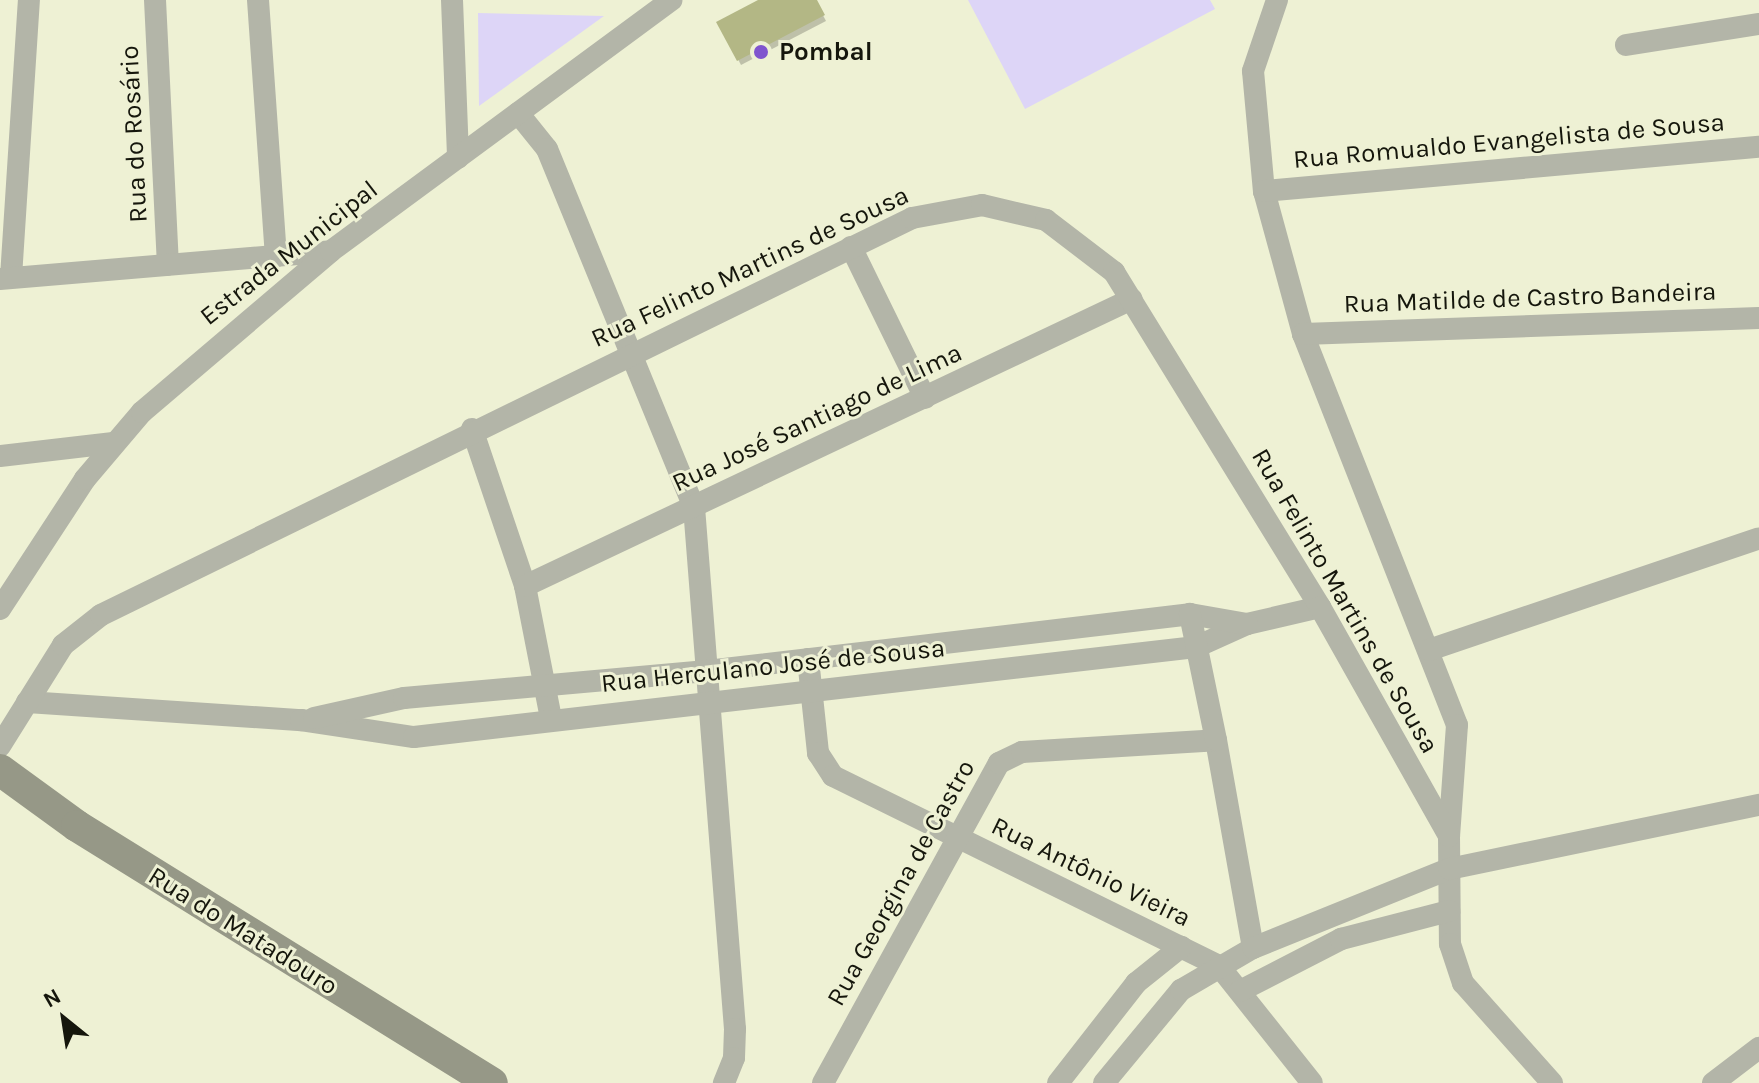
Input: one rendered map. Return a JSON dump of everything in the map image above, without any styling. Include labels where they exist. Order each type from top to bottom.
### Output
[{"type":"main road","name":"Rua do Matadouro","points":[[0,770],[77,826],[492,1083]]},
{"type":"street","points":[[29,0],[5,278],[331,251]]},
{"type":"street","name":"Rua do Rosário","points":[[155,0],[168,265]]},
{"type":"street","points":[[258,0],[276,256]]},
{"type":"street","points":[[452,0],[458,158]]},
{"type":"street","name":"Estrada Municipal","points":[[0,609],[113,443],[175,382],[331,251],[672,0]]},
{"type":"street","name":"Rua Felinto Martins de Sousa","points":[[1277,0],[1253,71],[1264,191],[1303,334],[1457,725],[1449,836],[1450,944],[1463,983],[1552,1083]]},
{"type":"street","points":[[1626,45],[1759,24]]},
{"type":"street","points":[[518,113],[547,149],[694,507],[735,1029],[734,1058],[724,1083]]},
{"type":"street","name":"Rua Romualdo Evangelista de Sousa","points":[[1264,191],[1759,147]]},
{"type":"street","name":"Rua Felinto Martins de Sousa","points":[[0,746],[63,645],[101,615],[472,429],[912,218],[951,208],[1017,209],[1083,244],[1114,272],[1320,607],[1449,836]]},
{"type":"street","points":[[851,247],[925,398]]},
{"type":"street","name":"Rua José Santiago de Lima","points":[[525,586],[1132,299]]},
{"type":"street","name":"Rua Matilde de Castro Bandeira","points":[[1303,334],[1759,318]]},
{"type":"street","points":[[472,429],[525,586],[551,718]]},
{"type":"street","points":[[0,456],[113,443]]},
{"type":"street","points":[[1429,650],[1759,538]]},
{"type":"street","name":"Rua Herculano José de Sousa","points":[[27,702],[301,720],[414,737],[551,718],[1196,647],[1247,624],[1320,607]]},
{"type":"street","points":[[1190,614],[1253,948]]},
{"type":"street","name":"Rua Herculano José de Sousa","points":[[301,720],[404,698],[707,671],[1190,614],[1247,624]]},
{"type":"street","name":"Rua Antônio Vieira","points":[[808,659],[818,753],[826,769],[848,786],[1219,966]]},
{"type":"street","name":"Rua Georgina de Castro","points":[[823,1083],[991,771],[1008,756],[1216,740]]},
{"type":"street","points":[[1104,1083],[1181,990],[1253,948],[1449,869],[1759,805]]},
{"type":"street","points":[[1240,991],[1341,939],[1449,911]]},
{"type":"street","points":[[1058,1083],[1136,983],[1181,947]]},
{"type":"street","points":[[1219,966],[1312,1083]]},
{"type":"street","points":[[1713,1083],[1759,1048]]},
{"type":"shaded area","points":[[968,0],[1210,0],[1215,9],[1025,109]]},
{"type":"shaded area","points":[[478,13],[604,16],[479,106]]},
{"type":"building","points":[[758,0],[817,0],[825,15],[737,61],[716,22]]},
{"type":"place","name":"Pombal","points":[[761,52]]}]
